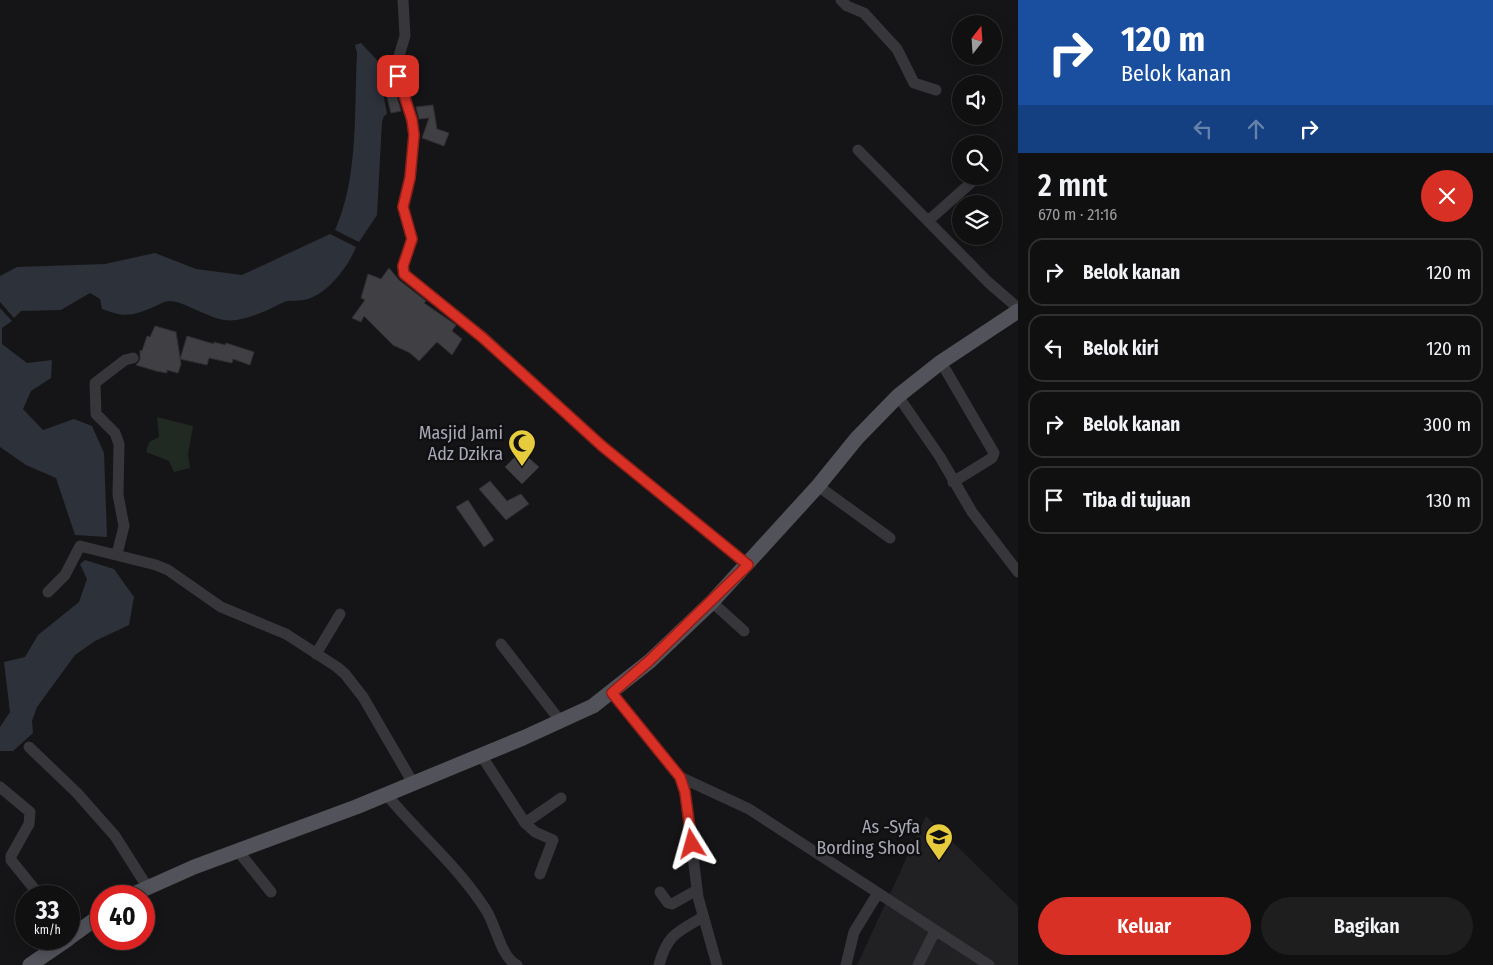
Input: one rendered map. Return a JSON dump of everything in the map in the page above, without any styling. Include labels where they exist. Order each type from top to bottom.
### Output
[{"type":"main road","points":[[155,885],[413,783],[561,722],[593,706],[612,693],[650,660],[712,602],[748,565],[818,486],[857,438],[898,396],[941,362],[1018,309]]},
{"type":"main road","points":[[30,965],[52,950]]},
{"type":"street","points":[[403,0],[405,36],[399,56],[398,76],[412,120],[414,135],[411,171],[403,207],[412,239],[403,266],[404,274],[483,338],[602,446],[748,565]]},
{"type":"street","points":[[841,0],[848,6],[864,13],[897,50],[914,83],[936,90]]},
{"type":"street","points":[[858,150],[988,282],[1018,309]]},
{"type":"street","points":[[928,221],[968,185]]},
{"type":"street","points":[[113,553],[124,526],[118,495],[119,444],[115,433],[96,414],[95,383],[125,360],[133,358]]},
{"type":"street","points":[[941,362],[994,453],[992,458],[952,482]]},
{"type":"street","points":[[898,396],[940,457],[952,482],[972,512],[1018,572]]},
{"type":"street","points":[[818,486],[890,538]]},
{"type":"street","points":[[48,592],[66,575],[77,549],[83,546],[168,570],[221,607],[271,627],[337,667],[351,681],[384,732],[413,783]]},
{"type":"street","points":[[712,602],[744,631]]},
{"type":"street","points":[[316,654],[340,614]]},
{"type":"street","points":[[501,644],[561,722]]},
{"type":"street","points":[[612,693],[680,777],[685,792],[697,890],[717,965]]},
{"type":"street","points":[[29,747],[78,793],[115,836],[146,885]]},
{"type":"street","points":[[481,755],[525,823],[535,832],[553,840],[540,874]]},
{"type":"street","points":[[680,777],[748,809],[988,964]]},
{"type":"street","points":[[0,787],[30,812],[29,824],[11,856],[11,860],[31,885]]},
{"type":"street","points":[[386,794],[476,896],[494,925],[503,960],[516,965]]},
{"type":"street","points":[[525,823],[562,798]]},
{"type":"street","points":[[238,851],[271,892]]},
{"type":"street","points":[[660,892],[668,903],[672,904],[697,890]]},
{"type":"street","points":[[846,965],[854,932],[878,893]]},
{"type":"street","points":[[659,965],[663,949],[670,937],[703,917]]},
{"type":"street","points":[[918,965],[935,931]]},
{"type":"shaded area","points":[[361,43],[377,60],[387,114],[382,122],[377,215],[359,242],[335,230],[343,209],[352,165],[357,53],[355,45]]},
{"type":"shaded area","points":[[330,234],[356,247],[348,263],[330,285],[316,296],[285,302],[261,313],[238,320],[224,320],[170,301],[135,314],[117,314],[102,309],[100,299],[90,293],[61,310],[21,311],[14,318],[0,302],[0,276],[17,267],[105,264],[155,253],[196,269],[242,275]]},
{"type":"shaded area","points":[[0,308],[12,321],[2,328],[2,344],[27,363],[52,360],[51,378],[31,391],[23,409],[43,430],[74,419],[92,426],[104,453],[107,537],[75,535],[56,478],[26,465],[0,447]]},
{"type":"shaded area","points":[[157,417],[193,426],[188,454],[190,468],[174,472],[169,461],[146,452],[149,442],[159,437]]},
{"type":"shaded area","points":[[85,560],[114,569],[134,597],[129,625],[95,641],[75,655],[37,707],[32,721],[33,733],[13,751],[0,751],[0,727],[10,712],[4,662],[25,657],[38,635],[79,602],[87,579],[80,564]]},
{"type":"shaded area","name":"As -Syfa Bording Shool","points":[[926,816],[1018,906],[1018,965],[857,965]]},
{"type":"building","points":[[394,86],[401,111],[391,113],[386,93],[390,92],[390,87]]},
{"type":"building","points":[[433,105],[437,129],[449,133],[444,146],[422,138],[429,118],[419,119],[416,107]]},
{"type":"building","points":[[389,268],[399,280],[426,301],[424,303],[456,325],[452,331],[462,339],[452,355],[437,342],[419,361],[410,353],[393,345],[364,316],[361,322],[352,318],[365,300],[361,298],[368,274],[381,279]]},
{"type":"building","points":[[155,326],[176,332],[181,364],[178,373],[167,370],[167,373],[156,371],[136,365],[140,360],[140,350],[142,351],[147,336],[150,337]]},
{"type":"building","points":[[187,336],[214,344],[214,342],[225,345],[226,343],[254,352],[250,365],[233,359],[232,363],[209,358],[207,365],[180,359]]},
{"type":"building","points":[[521,451],[539,467],[522,484],[505,467]]},
{"type":"building","points":[[490,481],[507,501],[521,494],[529,504],[506,520],[479,489]]},
{"type":"building","points":[[468,500],[494,540],[484,547],[456,507]]},
{"type":"place","name":"Masjid Jami Adz Dzikra","points":[[522,467]]},
{"type":"place","name":"As -Syfa Bording Shool","points":[[939,861]]},
{"type":"route","points":[[398,76],[412,120],[414,135],[410,178],[403,207],[412,239],[403,266],[404,274],[483,338],[602,446],[748,565],[712,602],[612,693],[680,777],[685,792],[692,844]]}]
